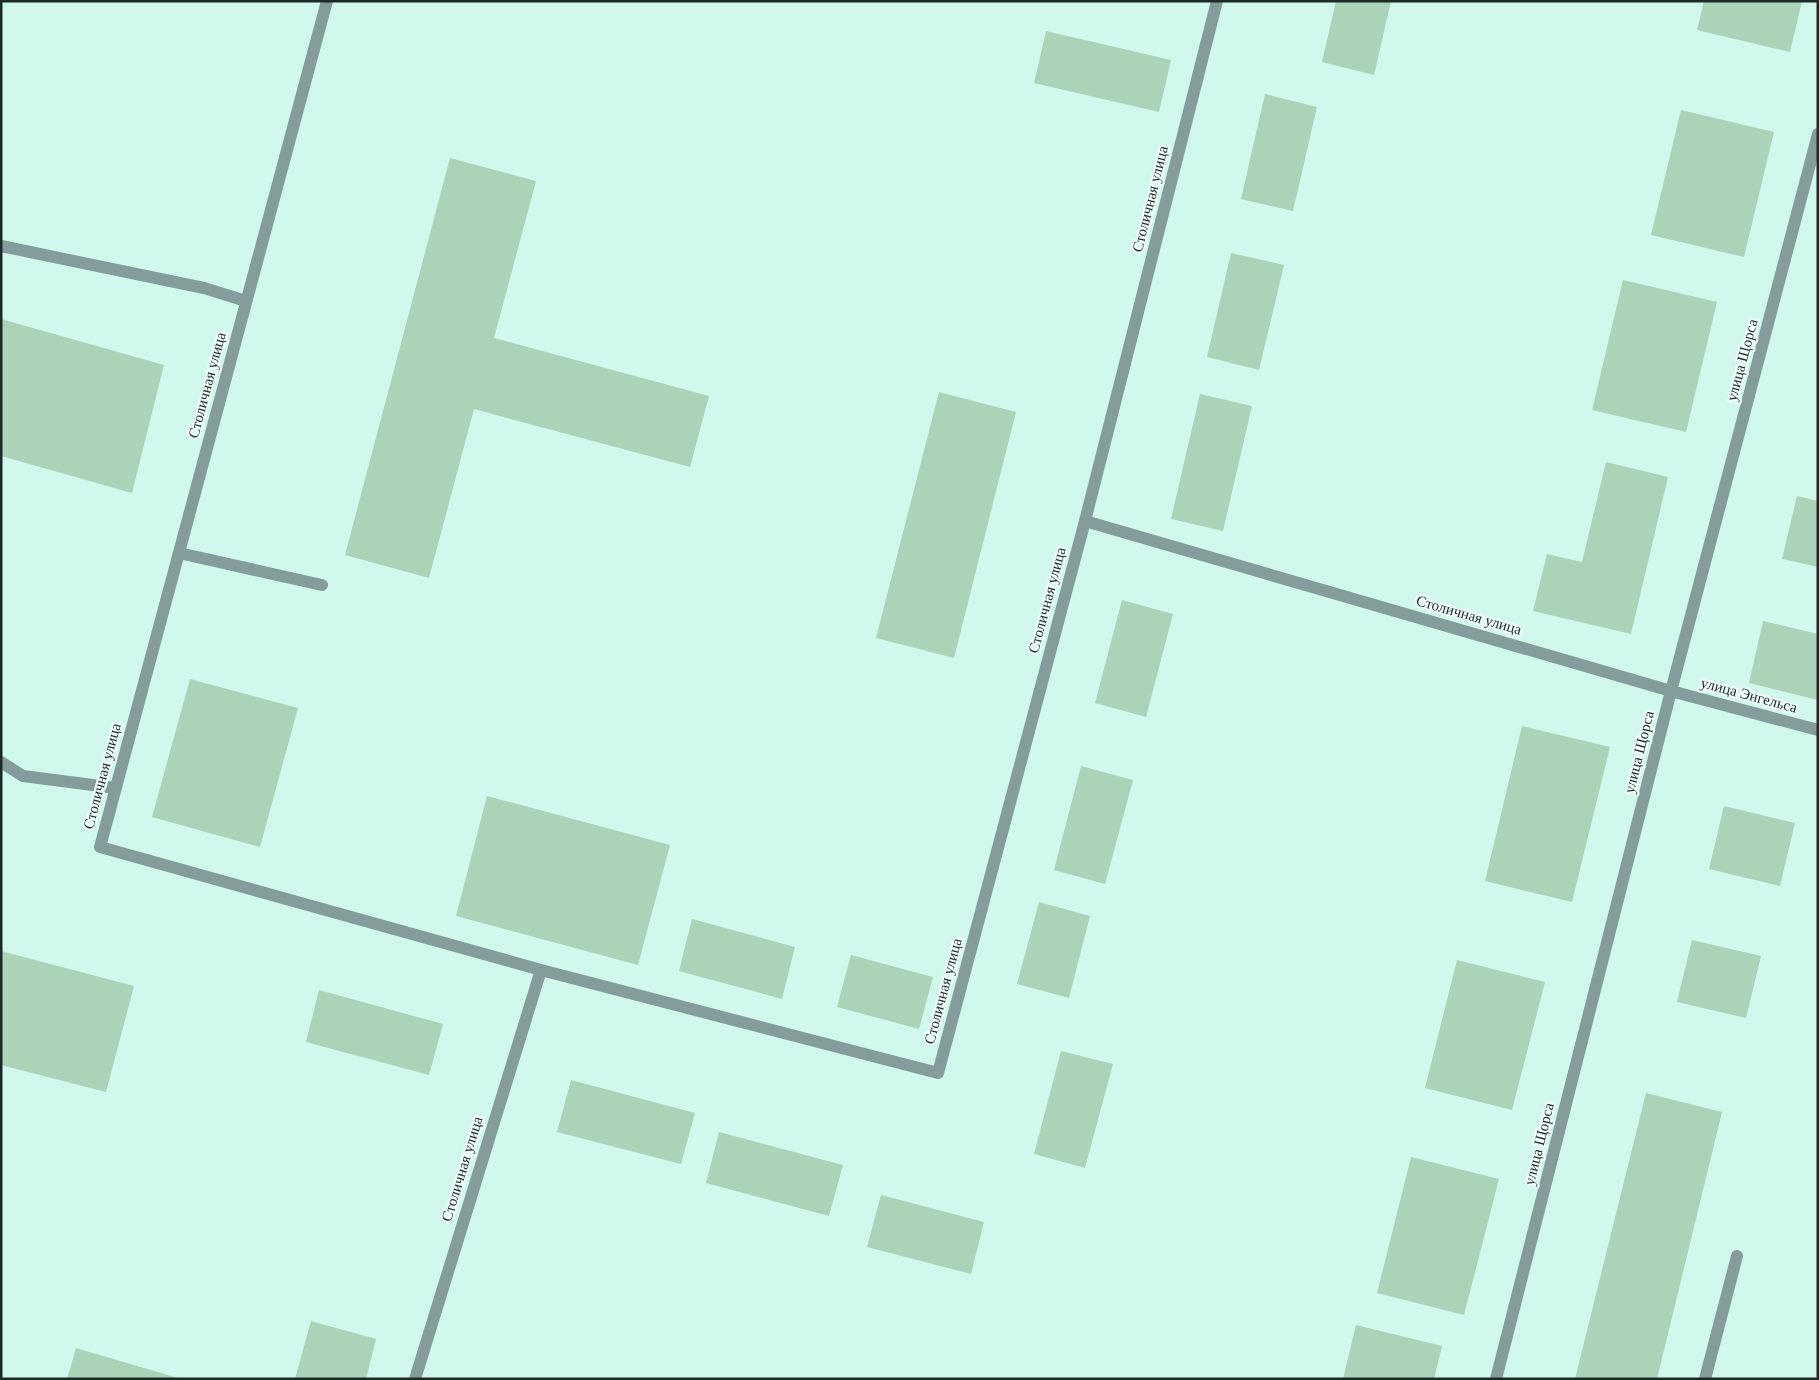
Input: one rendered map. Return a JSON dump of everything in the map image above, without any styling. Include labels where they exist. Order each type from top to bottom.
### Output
[{"type":"street","name":"Столичная улица","points":[[328,1],[100,847],[541,970],[938,1074],[1085,520],[1217,1]]},
{"type":"street","name":"улица Щорса","points":[[1496,1379],[1671,691],[1818,134]]},
{"type":"street","points":[[1,246],[204,288],[246,301]]},
{"type":"street","name":"Столичная улица","points":[[1085,520],[1671,691]]},
{"type":"street","points":[[179,553],[322,584]]},
{"type":"street","name":"улица Энгельса","points":[[1671,691],[1818,730]]},
{"type":"street","points":[[1,762],[23,776],[116,788]]},
{"type":"street","name":"Столичная улица","points":[[414,1379],[541,970]]},
{"type":"street","points":[[1705,1379],[1737,1256]]},
{"type":"building","points":[[1336,1],[1391,1],[1374,75],[1322,62]]},
{"type":"building","points":[[1704,1],[1802,1],[1790,52],[1697,30]]},
{"type":"building","points":[[1046,31],[1171,60],[1159,112],[1034,83]]},
{"type":"building","points":[[1265,94],[1317,107],[1293,211],[1241,199]]},
{"type":"building","points":[[1681,110],[1774,132],[1744,257],[1651,235]]},
{"type":"building","points":[[450,158],[536,181],[494,338],[709,396],[690,467],[474,409],[429,578],[345,555]]},
{"type":"building","points":[[1231,253],[1284,265],[1259,370],[1207,357]]},
{"type":"building","points":[[1623,280],[1717,302],[1686,432],[1592,410]]},
{"type":"building","points":[[1,319],[164,365],[132,493],[1,456]]},
{"type":"building","points":[[939,392],[1016,412],[954,658],[876,638]]},
{"type":"building","points":[[1200,394],[1252,406],[1223,531],[1171,519]]},
{"type":"building","points":[[1606,462],[1668,477],[1631,634],[1533,611],[1547,554],[1582,562]]},
{"type":"building","points":[[1797,496],[1818,501],[1818,567],[1782,559]]},
{"type":"building","points":[[1122,600],[1173,614],[1146,717],[1095,703]]},
{"type":"building","points":[[1763,621],[1818,634],[1818,700],[1749,683]]},
{"type":"building","points":[[190,679],[298,708],[260,847],[152,817]]},
{"type":"building","points":[[1522,726],[1610,747],[1572,902],[1485,881]]},
{"type":"building","points":[[1081,766],[1133,780],[1105,884],[1054,870]]},
{"type":"building","points":[[487,796],[670,845],[638,965],[456,916]]},
{"type":"building","points":[[1724,806],[1795,823],[1780,886],[1709,869]]},
{"type":"building","points":[[1039,902],[1090,916],[1069,998],[1017,984]]},
{"type":"building","points":[[692,919],[795,947],[782,999],[679,971]]},
{"type":"building","points":[[1692,940],[1761,956],[1746,1018],[1677,1002]]},
{"type":"building","points":[[1,951],[134,986],[106,1092],[1,1065]]},
{"type":"building","points":[[851,955],[933,977],[919,1029],[837,1007]]},
{"type":"building","points":[[1457,960],[1545,982],[1512,1110],[1425,1088]]},
{"type":"building","points":[[319,990],[443,1024],[429,1075],[306,1042]]},
{"type":"building","points":[[1061,1051],[1113,1064],[1085,1168],[1034,1154]]},
{"type":"building","points":[[571,1080],[695,1113],[681,1164],[557,1132]]},
{"type":"building","points":[[1646,1093],[1722,1112],[1657,1379],[1575,1379]]},
{"type":"building","points":[[719,1132],[843,1165],[829,1216],[706,1183]]},
{"type":"building","points":[[1411,1157],[1499,1179],[1464,1315],[1377,1293]]},
{"type":"building","points":[[881,1195],[984,1222],[971,1274],[867,1247]]},
{"type":"building","points":[[311,1321],[376,1339],[366,1379],[295,1379]]},
{"type":"building","points":[[1356,1325],[1442,1346],[1434,1379],[1343,1379]]},
{"type":"building","points":[[76,1348],[178,1378],[178,1379],[67,1379]]}]
